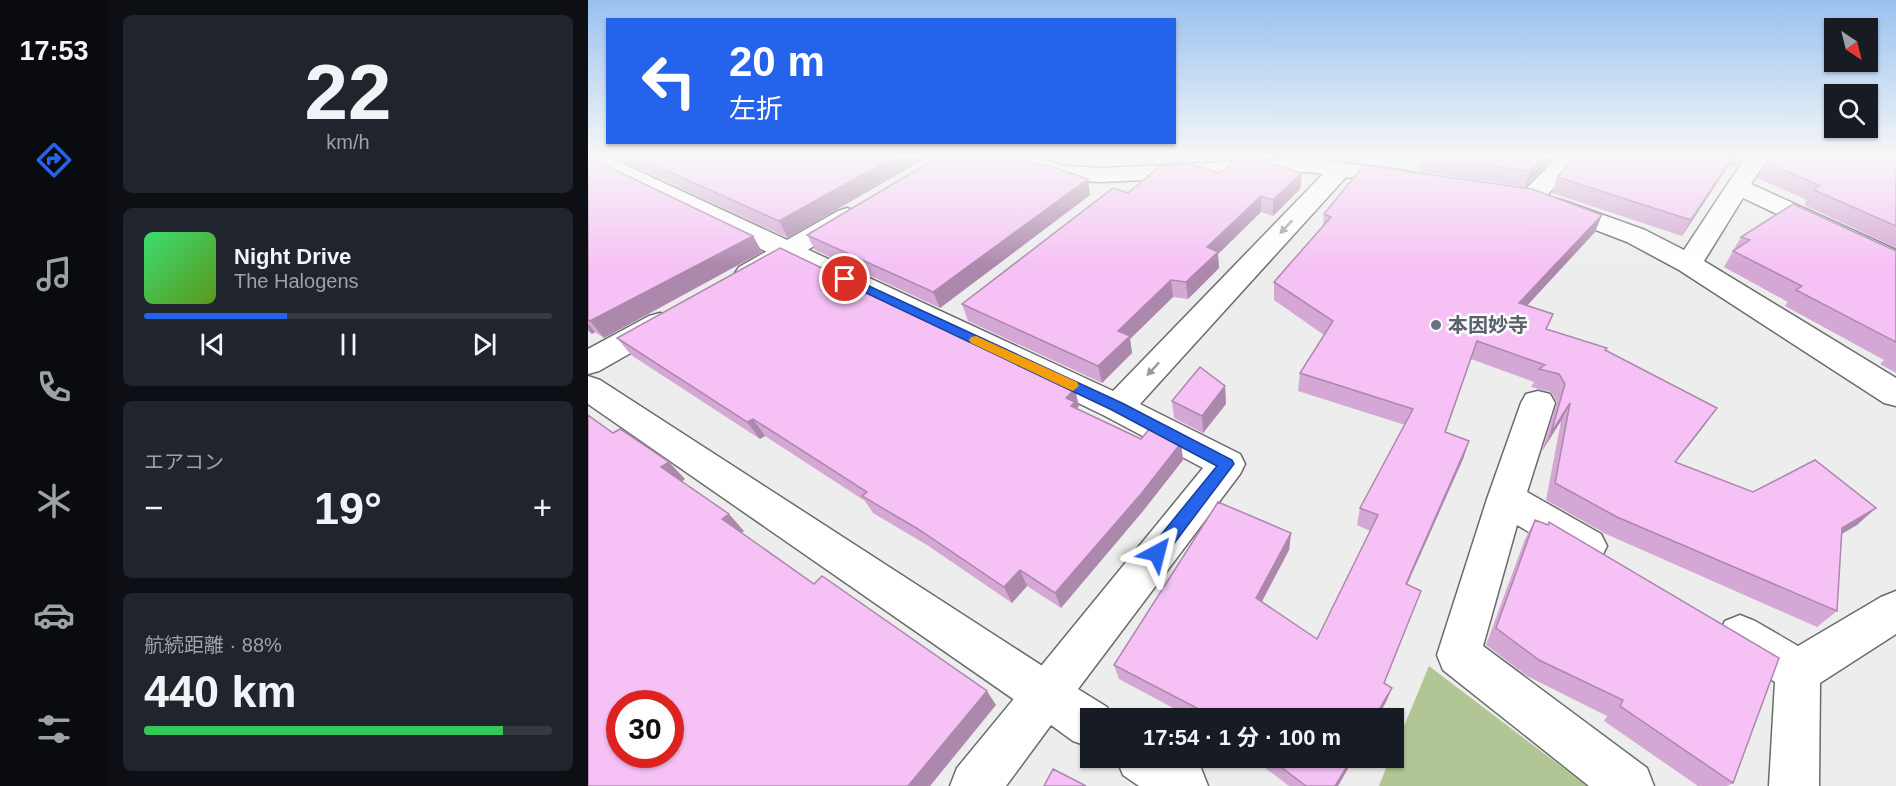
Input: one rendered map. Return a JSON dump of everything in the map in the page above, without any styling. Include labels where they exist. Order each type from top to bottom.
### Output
[{"type":"street","points":[[664,193],[788,252],[951,317],[1227,464],[975,786]]},
{"type":"street","points":[[1099,202],[1111,193]]},
{"type":"street","points":[[1117,407],[1319,193]]},
{"type":"street","points":[[1526,193],[1522,196],[1636,236],[1689,264],[1896,394]]},
{"type":"street","points":[[1689,264],[1734,193]]},
{"type":"street","points":[[1750,193],[1896,260]]},
{"type":"street","points":[[728,285],[866,205]]},
{"type":"street","points":[[588,363],[678,313]]},
{"type":"street","points":[[588,388],[1080,717]]},
{"type":"street","points":[[1538,403],[1506,498],[1459,655],[1629,786]]},
{"type":"street","points":[[1506,498],[1617,564]]},
{"type":"street","points":[[1798,671],[1896,611]]},
{"type":"street","points":[[1707,617],[1798,671]]},
{"type":"street","points":[[1794,786],[1798,671]]},
{"type":"street","points":[[1155,768],[1183,786]]},
{"type":"green space","points":[[1429,666],[1587,786],[1379,786],[1386,768],[1404,768],[1404,726]]},
{"type":"building","points":[[588,193],[663,193],[753,236],[590,321],[588,320]]},
{"type":"building","points":[[716,193],[830,193],[779,221]]},
{"type":"building","points":[[878,193],[1069,193],[933,292],[807,235]]},
{"type":"building","points":[[1107,193],[1281,193],[1273,200],[1261,196],[1207,247],[1218,252],[1186,282],[1171,280],[1118,331],[1130,336],[1098,366],[962,304]]},
{"type":"building","points":[[1341,193],[1542,193],[1602,215],[1519,303],[1553,314],[1546,329],[1607,348],[1605,350],[1717,408],[1675,462],[1753,492],[1815,460],[1876,508],[1842,528],[1837,611],[1617,517],[1555,483],[1570,403],[1551,433],[1565,384],[1559,374],[1539,369],[1545,365],[1477,341],[1445,432],[1469,441],[1406,584],[1421,591],[1384,683],[1392,688],[1380,708],[1197,708],[1114,665],[1218,502],[1291,533],[1256,598],[1317,639],[1378,515],[1360,508],[1413,409],[1300,373],[1333,321],[1274,282],[1331,217],[1324,214]]},
{"type":"building","points":[[1606,193],[1709,193],[1691,220]]},
{"type":"building","points":[[1820,193],[1896,193],[1896,226]]},
{"type":"building","points":[[1793,204],[1896,251],[1896,342],[1796,290],[1802,286],[1733,251],[1750,240],[1741,237]]},
{"type":"building","points":[[780,248],[1075,389],[1066,398],[1075,402],[1071,406],[1141,439],[1151,427],[1181,443],[1141,494],[1055,593],[1020,570],[1004,587],[918,529],[862,496],[867,492],[753,419],[747,422],[617,338]]},
{"type":"building","points":[[1200,367],[1225,386],[1202,416],[1172,401]]},
{"type":"building","points":[[588,415],[613,433],[620,429],[669,462],[661,467],[729,514],[722,519],[814,584],[822,576],[987,691],[908,786],[588,786]]},
{"type":"building","points":[[1535,520],[1548,525],[1549,522],[1779,658],[1733,783],[1620,706],[1623,700],[1539,660],[1496,628]]},
{"type":"building","points":[[1282,768],[1346,768],[1335,786],[1306,786]]},
{"type":"building","points":[[1053,769],[1086,786],[1044,786]]},
{"type":"slow traffic","points":[[976,340],[1073,386]]},
{"type":"place","name":"本因妙寺","points":[[1436,325]]},
{"type":"route","points":[[845,279],[1117,407],[1227,464],[1157,553]]}]
